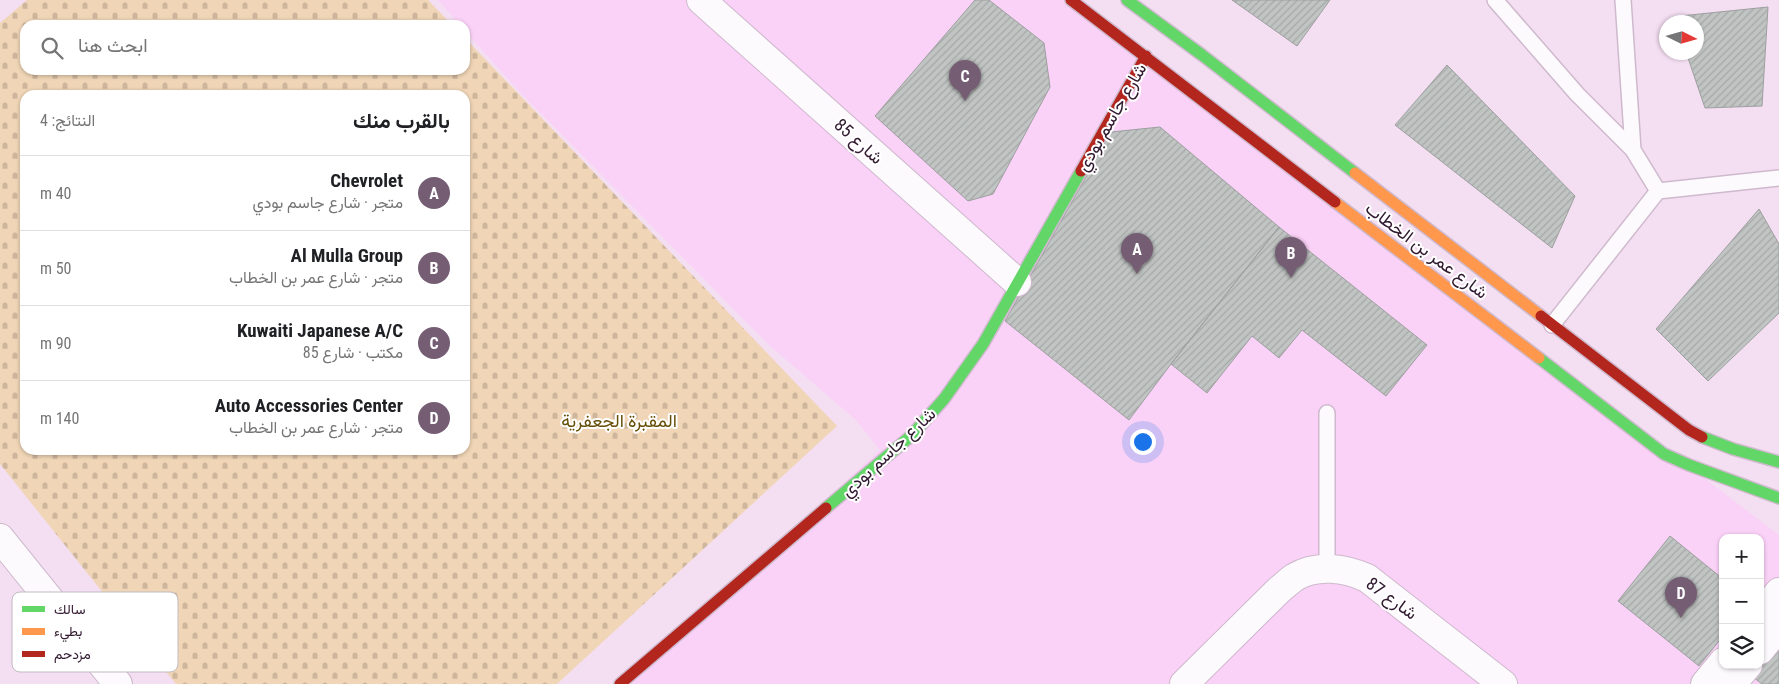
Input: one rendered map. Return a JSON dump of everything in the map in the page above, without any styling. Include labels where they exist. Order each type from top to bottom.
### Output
[{"type":"street","name":"شارع 85","points":[[701,0],[1017,282]]},
{"type":"street","name":"شارع عمر بن الخطاب","points":[[1071,0],[1664,454],[1779,498]]},
{"type":"street","name":"شارع عمر بن الخطاب","points":[[1127,0],[1202,55],[1700,437],[1720,446],[1779,462]]},
{"type":"street","name":"شارع جاسم بودي","points":[[626,682],[912,435],[944,399],[983,344],[1146,56]]},
{"type":"street","points":[[0,538],[44,592]]},
{"type":"street","name":"شارع 87","points":[[1184,684],[1279,590],[1295,577],[1327,569],[1338,569],[1358,574],[1376,584],[1503,684]]},
{"type":"street","points":[[1764,610],[1779,592]]},
{"type":"street","points":[[1764,645],[1779,627]]},
{"type":"street","points":[[1705,684],[1719,667]]},
{"type":"street","points":[[1732,684],[1745,669]]},
{"type":"street","points":[[108,672],[118,684]]},
{"type":"lane","points":[[1495,0],[1577,94],[1634,150],[1658,191]]},
{"type":"lane","points":[[1623,0],[1634,150]]},
{"type":"lane","points":[[1552,325],[1658,191],[1779,178]]},
{"type":"lane","points":[[1327,413],[1327,569]]},
{"type":"shaded area","points":[[438,0],[1075,0],[1779,535],[1779,684],[624,684],[880,450],[856,420],[768,344],[518,90],[470,37],[470,20],[456,20]]},
{"type":"green space","name":"المقبرة الجعفرية","points":[[27,0],[428,0],[447,20],[20,20],[20,75],[470,75],[470,43],[837,426],[557,684],[176,684],[166,672],[178,672],[178,592],[102,592],[0,464],[0,23]]},
{"type":"building","points":[[975,0],[989,0],[1044,43],[1050,87],[993,194],[968,201],[875,116]]},
{"type":"building","points":[[1232,0],[1330,0],[1297,46]]},
{"type":"building","points":[[1768,7],[1762,106],[1705,108],[1689,60],[1704,60],[1704,15],[1690,15]]},
{"type":"building","points":[[1447,65],[1575,196],[1552,248],[1395,125]]},
{"type":"building","points":[[1160,127],[1279,227],[1129,420],[1005,321],[1111,132]]},
{"type":"building","points":[[1759,209],[1779,244],[1779,313],[1708,381],[1656,329]]},
{"type":"building","points":[[1279,227],[1427,345],[1386,396],[1302,330],[1279,358],[1252,336],[1207,393],[1171,364]]},
{"type":"building","points":[[1670,536],[1719,576],[1719,641],[1699,666],[1618,601]]},
{"type":"building","points":[[1779,639],[1779,684],[1762,684],[1749,674],[1753,669],[1764,669],[1764,656]]},
{"type":"traffic: fast","points":[[1127,0],[1202,55],[1355,173]]},
{"type":"traffic: fast","points":[[826,508],[912,435],[944,399],[983,344],[1081,171]]},
{"type":"traffic: fast","points":[[1539,358],[1664,454],[1779,498]]},
{"type":"traffic: fast","points":[[1702,437],[1733,449],[1779,462]]},
{"type":"traffic: slow","points":[[1355,173],[1541,316]]},
{"type":"traffic: slow","points":[[1335,202],[1539,358]]},
{"type":"traffic: jam","points":[[1071,0],[1335,202]]},
{"type":"traffic: jam","points":[[1081,171],[1146,56]]},
{"type":"traffic: jam","points":[[1541,316],[1689,430],[1702,437]]},
{"type":"traffic: jam","points":[[620,684],[826,508]]},
{"type":"place","name":"Kuwaiti Japanese A/C","points":[[965,101]]},
{"type":"place","name":"Chevrolet","points":[[1137,274]]},
{"type":"place","name":"Al Mulla Group","points":[[1291,278]]},
{"type":"place","name":"Auto Accessories Center","points":[[1681,618]]}]
